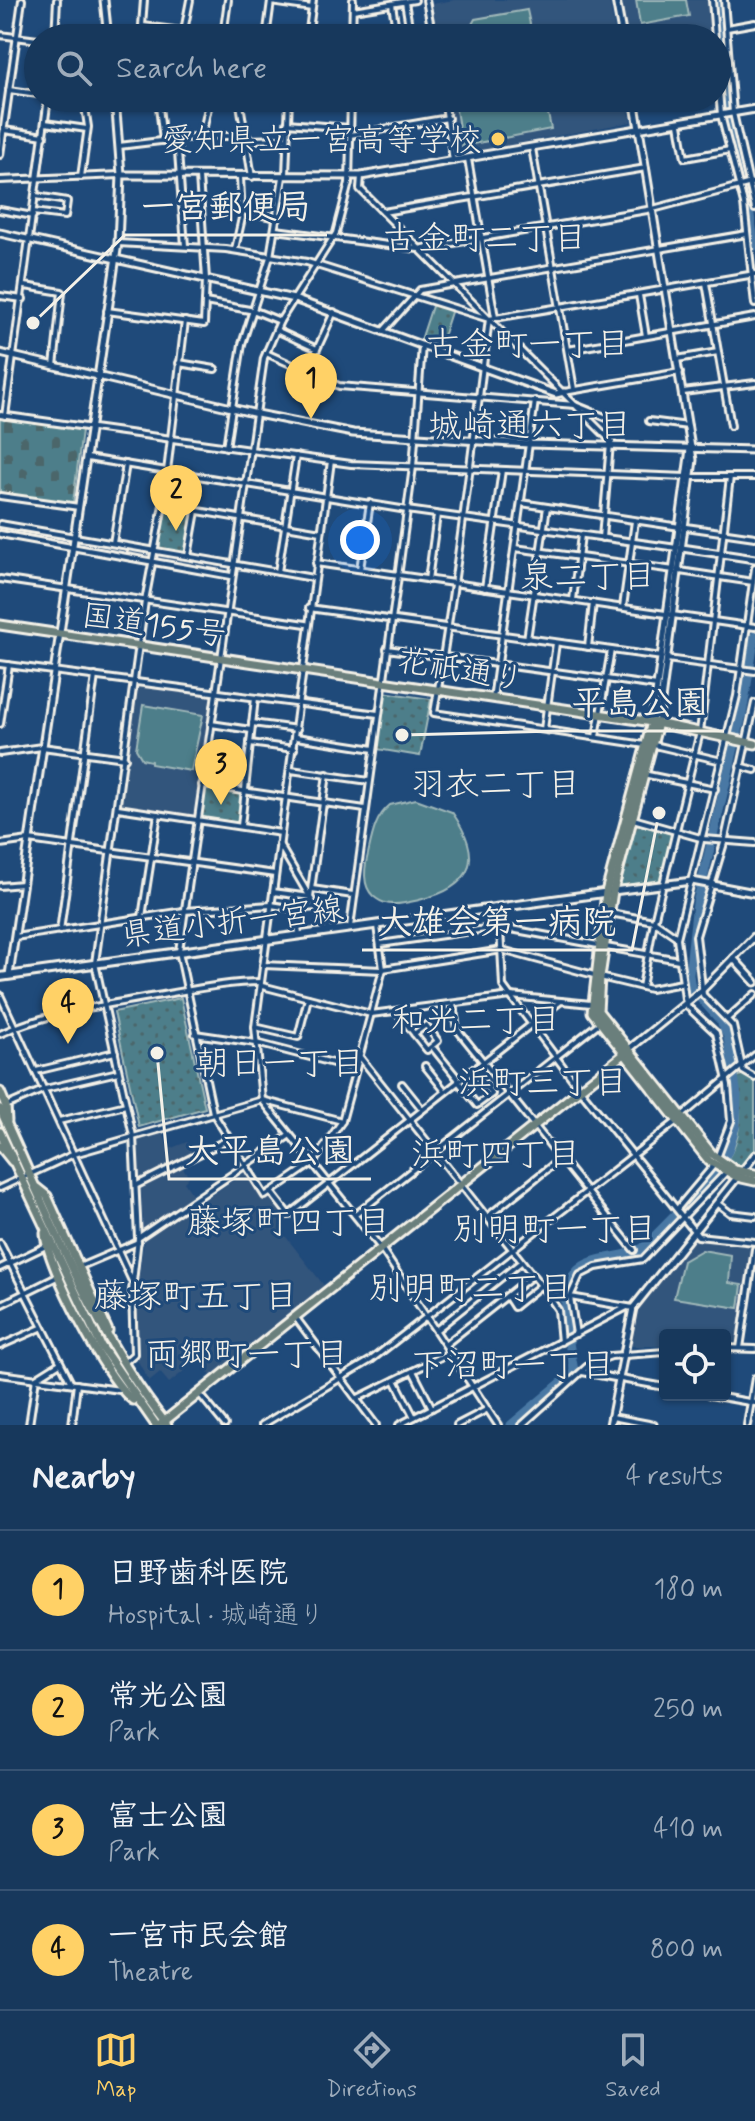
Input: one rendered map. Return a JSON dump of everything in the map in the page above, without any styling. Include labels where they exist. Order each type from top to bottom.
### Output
[{"type":"main road","name":"国道155号","points":[[0,625],[300,670]]},
{"type":"main road","name":"花祇通り","points":[[300,670],[655,722],[748,742]]},
{"type":"main road","points":[[601,946],[610,913],[609,892],[655,722]]},
{"type":"main road","points":[[650,745],[609,892],[591,1004],[598,1024],[716,1162],[755,1181]]},
{"type":"main road","name":"県道小折一宮線","points":[[0,977],[609,892]]},
{"type":"main road","points":[[597,976],[598,1011],[625,1052]]},
{"type":"main road","points":[[161,1424],[625,1052]]},
{"type":"main road","points":[[2,1100],[7,1123],[62,1247],[110,1341],[161,1424]]},
{"type":"main road","points":[[0,1132],[75,1295],[101,1346],[138,1404]]},
{"type":"main road","points":[[0,1146],[14,1162]]},
{"type":"main road","points":[[740,1174],[755,1174]]},
{"type":"main road","points":[[37,1188],[47,1196],[107,1325],[110,1341]]},
{"type":"main road","points":[[44,1227],[46,1246],[64,1289],[122,1390],[161,1424]]},
{"type":"main road","points":[[62,1247],[74,1256]]},
{"type":"main road","points":[[64,1289],[75,1295]]},
{"type":"street","points":[[0,155],[3,116],[22,0]]},
{"type":"street","points":[[56,24],[57,0]]},
{"type":"street","points":[[104,0],[107,24]]},
{"type":"street","points":[[143,24],[144,0]]},
{"type":"street","points":[[185,24],[190,0]]},
{"type":"street","points":[[225,24],[228,0]]},
{"type":"street","points":[[310,24],[313,0]]},
{"type":"street","points":[[352,24],[353,0]]},
{"type":"street","points":[[353,10],[415,0]]},
{"type":"street","points":[[426,0],[430,24]]},
{"type":"street","points":[[616,0],[620,24]]},
{"type":"street","points":[[712,0],[714,24]]},
{"type":"street","points":[[724,0],[727,24]]},
{"type":"street","points":[[268,24],[271,1],[312,8]]},
{"type":"street","points":[[405,2],[409,24]]},
{"type":"street","points":[[392,4],[395,24]]},
{"type":"street","points":[[731,27],[755,23]]},
{"type":"street","points":[[0,35],[24,38]]},
{"type":"street","points":[[731,85],[733,113],[755,209]]},
{"type":"street","points":[[9,90],[24,92]]},
{"type":"street","points":[[0,180],[121,175],[361,176],[755,109]]},
{"type":"street","points":[[46,112],[16,357],[2,416],[331,461],[413,467],[755,477]]},
{"type":"street","points":[[81,177],[88,129],[86,112]]},
{"type":"street","points":[[9,975],[118,243],[121,175],[115,112]]},
{"type":"street","points":[[160,112],[163,141]]},
{"type":"street","points":[[202,136],[207,112]]},
{"type":"street","points":[[242,112],[252,177]]},
{"type":"street","points":[[226,447],[243,336],[255,311],[276,230],[284,177],[287,112]]},
{"type":"street","points":[[351,112],[349,177],[332,239],[280,321],[266,353],[231,576],[179,951],[213,1113],[265,1196],[313,1163],[342,1121],[383,970],[377,926]]},
{"type":"street","points":[[447,112],[453,161]]},
{"type":"street","points":[[636,112],[690,448],[690,477],[655,722]]},
{"type":"street","points":[[721,112],[740,187],[755,304]]},
{"type":"street","points":[[350,135],[448,118]]},
{"type":"street","points":[[45,123],[88,129]]},
{"type":"street","points":[[287,123],[350,128]]},
{"type":"street","points":[[679,124],[685,158],[730,150]]},
{"type":"street","points":[[4,130],[44,136]]},
{"type":"street","points":[[119,146],[202,136],[286,139]]},
{"type":"street","points":[[177,139],[185,246]]},
{"type":"street","points":[[532,148],[574,389]]},
{"type":"street","points":[[468,159],[489,278],[492,318],[434,713],[650,745],[722,761]]},
{"type":"street","points":[[383,212],[646,168]]},
{"type":"street","points":[[361,176],[360,189],[492,318],[612,445]]},
{"type":"street","points":[[107,311],[204,324],[206,279],[201,248],[199,177]]},
{"type":"street","points":[[235,250],[242,211],[240,177]]},
{"type":"street","points":[[276,230],[418,249],[653,209],[751,184]]},
{"type":"street","points":[[0,210],[65,216],[67,201],[36,196]]},
{"type":"street","points":[[242,211],[278,218]]},
{"type":"street","points":[[0,233],[294,299],[556,394],[680,372]]},
{"type":"street","points":[[384,330],[412,295],[453,283],[747,234]]},
{"type":"street","points":[[118,243],[235,250],[315,264],[492,318],[752,275]]},
{"type":"street","points":[[706,283],[731,426]]},
{"type":"street","points":[[24,286],[62,292],[54,366]]},
{"type":"street","points":[[639,295],[646,336]]},
{"type":"street","points":[[0,296],[23,299]]},
{"type":"street","points":[[205,302],[255,311],[280,321]]},
{"type":"street","points":[[307,371],[334,312]]},
{"type":"street","points":[[568,350],[755,317]]},
{"type":"street","points":[[123,1364],[134,1354],[137,1185],[133,1136],[95,963],[145,601],[163,505],[185,321]]},
{"type":"street","points":[[276,330],[317,349]]},
{"type":"street","points":[[350,930],[413,467],[422,345]]},
{"type":"street","points":[[677,359],[718,352]]},
{"type":"street","points":[[0,353],[313,426],[415,437],[529,444],[755,450]]},
{"type":"street","points":[[266,353],[339,386],[575,405],[612,420],[610,474],[602,538]]},
{"type":"street","points":[[179,363],[215,369]]},
{"type":"street","points":[[683,392],[755,383]]},
{"type":"street","points":[[493,699],[535,401]]},
{"type":"street","points":[[649,421],[688,426]]},
{"type":"street","points":[[278,572],[296,456]]},
{"type":"street","points":[[86,458],[407,510],[755,559]]},
{"type":"street","points":[[331,461],[300,670],[296,737],[255,1027],[262,1100],[381,1248],[495,1424]]},
{"type":"street","points":[[113,543],[126,464]]},
{"type":"street","points":[[485,588],[502,470]]},
{"type":"street","points":[[642,987],[654,921],[700,732],[730,477]]},
{"type":"street","points":[[0,496],[79,507]]},
{"type":"street","points":[[360,569],[370,503]]},
{"type":"street","points":[[521,503],[755,537]]},
{"type":"street","points":[[163,505],[321,532]]},
{"type":"street","points":[[527,639],[547,507]]},
{"type":"street","points":[[188,556],[196,511]]},
{"type":"street","points":[[428,580],[437,514]]},
{"type":"street","points":[[623,607],[635,521]]},
{"type":"street","points":[[0,524],[314,579]]},
{"type":"street","points":[[0,534],[231,576]]},
{"type":"street","points":[[573,600],[581,534]]},
{"type":"street","points":[[515,548],[753,582]]},
{"type":"street","points":[[316,563],[752,626]]},
{"type":"street","points":[[677,1210],[716,1162],[731,1121],[728,1077],[713,1028],[688,1002],[682,983],[677,938],[707,840],[715,789],[744,670],[752,626],[755,568]]},
{"type":"street","points":[[0,579],[307,624]]},
{"type":"street","points":[[588,647],[593,603]]},
{"type":"street","points":[[309,608],[755,671]]},
{"type":"street","points":[[544,729],[556,643]]},
{"type":"street","points":[[387,649],[657,686]]},
{"type":"street","points":[[596,737],[611,650]]},
{"type":"street","points":[[655,722],[657,686],[664,658]]},
{"type":"street","points":[[0,664],[378,714]]},
{"type":"street","points":[[0,724],[9,665]]},
{"type":"street","points":[[60,931],[96,675]]},
{"type":"street","points":[[241,826],[255,698]]},
{"type":"street","points":[[740,1068],[737,1038],[728,1018],[700,992],[696,936],[748,742],[755,703]]},
{"type":"street","points":[[252,723],[297,729]]},
{"type":"street","points":[[211,724],[251,730]]},
{"type":"street","points":[[296,737],[374,749]]},
{"type":"street","points":[[250,743],[294,749]]},
{"type":"street","points":[[0,753],[42,747],[125,758]]},
{"type":"street","points":[[740,766],[755,770]]},
{"type":"street","points":[[291,770],[369,781]]},
{"type":"street","points":[[310,897],[327,774]]},
{"type":"street","points":[[643,774],[715,789]]},
{"type":"street","points":[[202,785],[365,809]]},
{"type":"street","points":[[118,808],[281,833]]},
{"type":"street","points":[[142,917],[158,814]]},
{"type":"street","points":[[631,818],[707,840],[755,843]]},
{"type":"street","points":[[0,844],[29,840],[275,874]]},
{"type":"street","points":[[279,844],[331,932]]},
{"type":"street","points":[[609,892],[694,881],[755,892]]},
{"type":"street","points":[[0,886],[22,884]]},
{"type":"street","points":[[312,889],[353,895]]},
{"type":"street","points":[[273,892],[310,897]]},
{"type":"street","points":[[15,937],[184,911],[271,905],[296,909],[316,907]]},
{"type":"street","points":[[499,908],[503,986],[529,1024],[698,1236],[755,1242]]},
{"type":"street","points":[[296,909],[299,936]]},
{"type":"street","points":[[610,913],[654,921],[677,938]]},
{"type":"street","points":[[380,944],[500,927],[679,960]]},
{"type":"street","points":[[625,1052],[700,992],[755,936]]},
{"type":"street","points":[[263,965],[383,970],[502,950],[642,987],[682,983]]},
{"type":"street","points":[[733,958],[755,982]]},
{"type":"street","points":[[0,1034],[16,1027],[104,1006],[234,982],[261,984],[371,1014],[511,996],[591,1004]]},
{"type":"street","points":[[728,1018],[755,994]]},
{"type":"street","points":[[0,995],[133,1283]]},
{"type":"street","points":[[255,1027],[298,1037],[308,998]]},
{"type":"street","points":[[271,1192],[289,1215],[561,1001]]},
{"type":"street","points":[[453,1004],[457,1029],[634,1250]]},
{"type":"street","points":[[396,1011],[414,1034],[427,1050],[438,1041],[426,1025],[414,1034]]},
{"type":"street","points":[[355,1215],[598,1024]]},
{"type":"street","points":[[194,1034],[256,1043],[356,1069]]},
{"type":"street","points":[[434,1049],[477,1105],[492,1094],[472,1069]]},
{"type":"street","points":[[36,1071],[115,1052]]},
{"type":"street","points":[[262,1425],[344,1378],[427,1317],[634,1156],[755,1055]]},
{"type":"street","points":[[360,1057],[550,1297],[558,1310],[563,1341]]},
{"type":"street","points":[[425,1066],[445,1091]]},
{"type":"street","points":[[740,1068],[755,1078]]},
{"type":"street","points":[[2,1100],[119,1072]]},
{"type":"street","points":[[402,1084],[422,1109]]},
{"type":"street","points":[[0,1188],[74,1154],[262,1100],[342,1121]]},
{"type":"street","points":[[59,1121],[126,1105]]},
{"type":"street","points":[[79,1267],[138,1240],[290,1135]]},
{"type":"street","points":[[137,1185],[229,1139]]},
{"type":"street","points":[[399,1425],[630,1308],[755,1155]]},
{"type":"street","points":[[486,1218],[560,1159]]},
{"type":"street","points":[[575,1335],[570,1297],[574,1281],[586,1270],[643,1259],[727,1170]]},
{"type":"street","points":[[717,1202],[730,1213],[755,1216]]},
{"type":"street","points":[[0,1243],[71,1383]]},
{"type":"street","points":[[0,1268],[46,1246]]},
{"type":"street","points":[[740,1348],[755,1249]]},
{"type":"street","points":[[436,1330],[521,1262]]},
{"type":"street","points":[[446,1344],[532,1275]]},
{"type":"street","points":[[0,1305],[59,1276]]},
{"type":"street","points":[[506,1296],[514,1307],[540,1286]]},
{"type":"street","points":[[550,1297],[561,1295],[630,1308]]},
{"type":"street","points":[[610,1425],[630,1308]]},
{"type":"street","points":[[295,1317],[344,1378],[376,1425]]},
{"type":"street","points":[[0,1346],[41,1328]]},
{"type":"street","points":[[731,1348],[755,1349]]},
{"type":"street","points":[[358,1398],[451,1352]]},
{"type":"street","points":[[522,1425],[601,1358],[659,1353]]},
{"type":"street","points":[[29,1425],[36,1378],[60,1363]]},
{"type":"street","points":[[413,1371],[432,1408]]},
{"type":"street","points":[[582,1372],[659,1386]]},
{"type":"street","points":[[0,1374],[122,1390]]},
{"type":"street","points":[[747,1425],[755,1378]]},
{"type":"street","points":[[394,1380],[414,1417]]},
{"type":"street","points":[[72,1425],[77,1384]]},
{"type":"street","points":[[199,1393],[225,1425]]},
{"type":"street","points":[[731,1398],[753,1402]]},
{"type":"street","points":[[457,1425],[488,1409]]},
{"type":"street","points":[[612,1417],[654,1425]]},
{"type":"shaded area","name":"愛知県立一宮高等学校","points":[[454,0],[609,0],[613,24],[436,24],[432,4]]},
{"type":"shaded area","points":[[621,0],[710,0],[713,24],[625,24]]},
{"type":"shaded area","name":"愛知県立一宮高等学校","points":[[450,112],[629,112],[631,122],[455,155]]},
{"type":"shaded area","points":[[136,683],[212,695],[195,816],[119,804]]},
{"type":"shaded area","points":[[162,1131],[169,1149],[187,1142],[196,1161],[183,1168],[189,1177],[184,1182],[199,1204],[247,1171],[264,1198],[270,1195],[290,1219],[279,1228],[326,1288],[215,1380],[198,1360],[169,1383],[160,1372],[149,1381],[136,1358],[136,1294],[144,1242],[138,1139]]},
{"type":"shaded area","points":[[690,1236],[754,1245],[739,1342],[731,1342],[731,1329],[659,1329],[659,1346],[626,1346],[632,1314]]},
{"type":"green space","points":[[636,0],[686,0],[689,16],[640,24]]},
{"type":"green space","points":[[527,10],[530,24],[472,24],[475,19]]},
{"type":"green space","points":[[456,112],[548,112],[551,129],[462,146]]},
{"type":"green space","points":[[433,303],[452,309],[440,346],[421,340]]},
{"type":"green space","points":[[0,417],[82,430],[73,503],[0,493]]},
{"type":"green space","points":[[164,508],[193,513],[187,553],[159,549]]},
{"type":"green space","points":[[383,692],[431,699],[420,756],[377,749]]},
{"type":"green space","points":[[143,705],[203,715],[191,771],[151,764],[151,761],[142,759],[136,749]]},
{"type":"green space","points":[[204,787],[242,792],[239,823],[200,817]]},
{"type":"green space","points":[[416,799],[452,812],[468,843],[468,868],[462,879],[438,894],[403,903],[382,902],[368,890],[365,878],[373,834],[381,815],[390,805]]},
{"type":"green space","points":[[634,823],[672,834],[661,880],[620,886]]},
{"type":"green space","points":[[181,998],[205,1108],[139,1127],[114,1012]]},
{"type":"green space","points":[[744,1074],[755,1081],[755,1149],[742,1167],[727,1160],[736,1141],[740,1120],[737,1077]]},
{"type":"green space","points":[[702,1250],[731,1255],[729,1283],[742,1285],[739,1308],[674,1298],[683,1261]]},
{"type":"waterway","points":[[717,0],[719,24]]},
{"type":"waterway","points":[[726,112],[744,180],[755,246]]},
{"type":"waterway","points":[[511,1425],[574,1372],[566,1296],[577,1271],[596,1260],[643,1248],[711,1179],[728,1151],[736,1124],[737,1096],[728,1037],[721,1021],[691,988],[689,975],[697,903],[742,714],[755,636]]},
{"type":"place","name":"愛知県立一宮高等学校","points":[[498,139]]},
{"type":"place","name":"一宮郵便局","points":[[33,323]]},
{"type":"place","name":"日野歯科医院","points":[[311,419]]},
{"type":"place","name":"常光公園","points":[[176,531]]},
{"type":"place","name":"平島公園","points":[[402,735]]},
{"type":"place","name":"富士公園","points":[[221,805]]},
{"type":"place","name":"大雄会第一病院","points":[[659,813]]},
{"type":"place","name":"一宮市民会館","points":[[68,1044]]},
{"type":"place","name":"大平島公園","points":[[157,1053]]},
{"type":"district","name":"古金町二丁目","points":[[485,237]]},
{"type":"district","name":"古金町一丁目","points":[[528,343]]},
{"type":"district","name":"城崎通六丁目","points":[[530,424]]},
{"type":"district","name":"泉二丁目","points":[[588,575]]},
{"type":"district","name":"羽衣二丁目","points":[[496,783]]},
{"type":"district","name":"和光二丁目","points":[[476,1019]]},
{"type":"district","name":"朝日一丁目","points":[[280,1062]]},
{"type":"district","name":"浜町三丁目","points":[[543,1081]]},
{"type":"district","name":"浜町四丁目","points":[[496,1153]]},
{"type":"district","name":"藤塚町四丁目","points":[[289,1221]]},
{"type":"district","name":"別明町一丁目","points":[[555,1228]]},
{"type":"district","name":"別明町二丁目","points":[[471,1287]]},
{"type":"district","name":"藤塚町五丁目","points":[[196,1295]]},
{"type":"district","name":"両郷町一丁目","points":[[247,1353]]},
{"type":"district","name":"下沼町一丁目","points":[[513,1364]]}]
